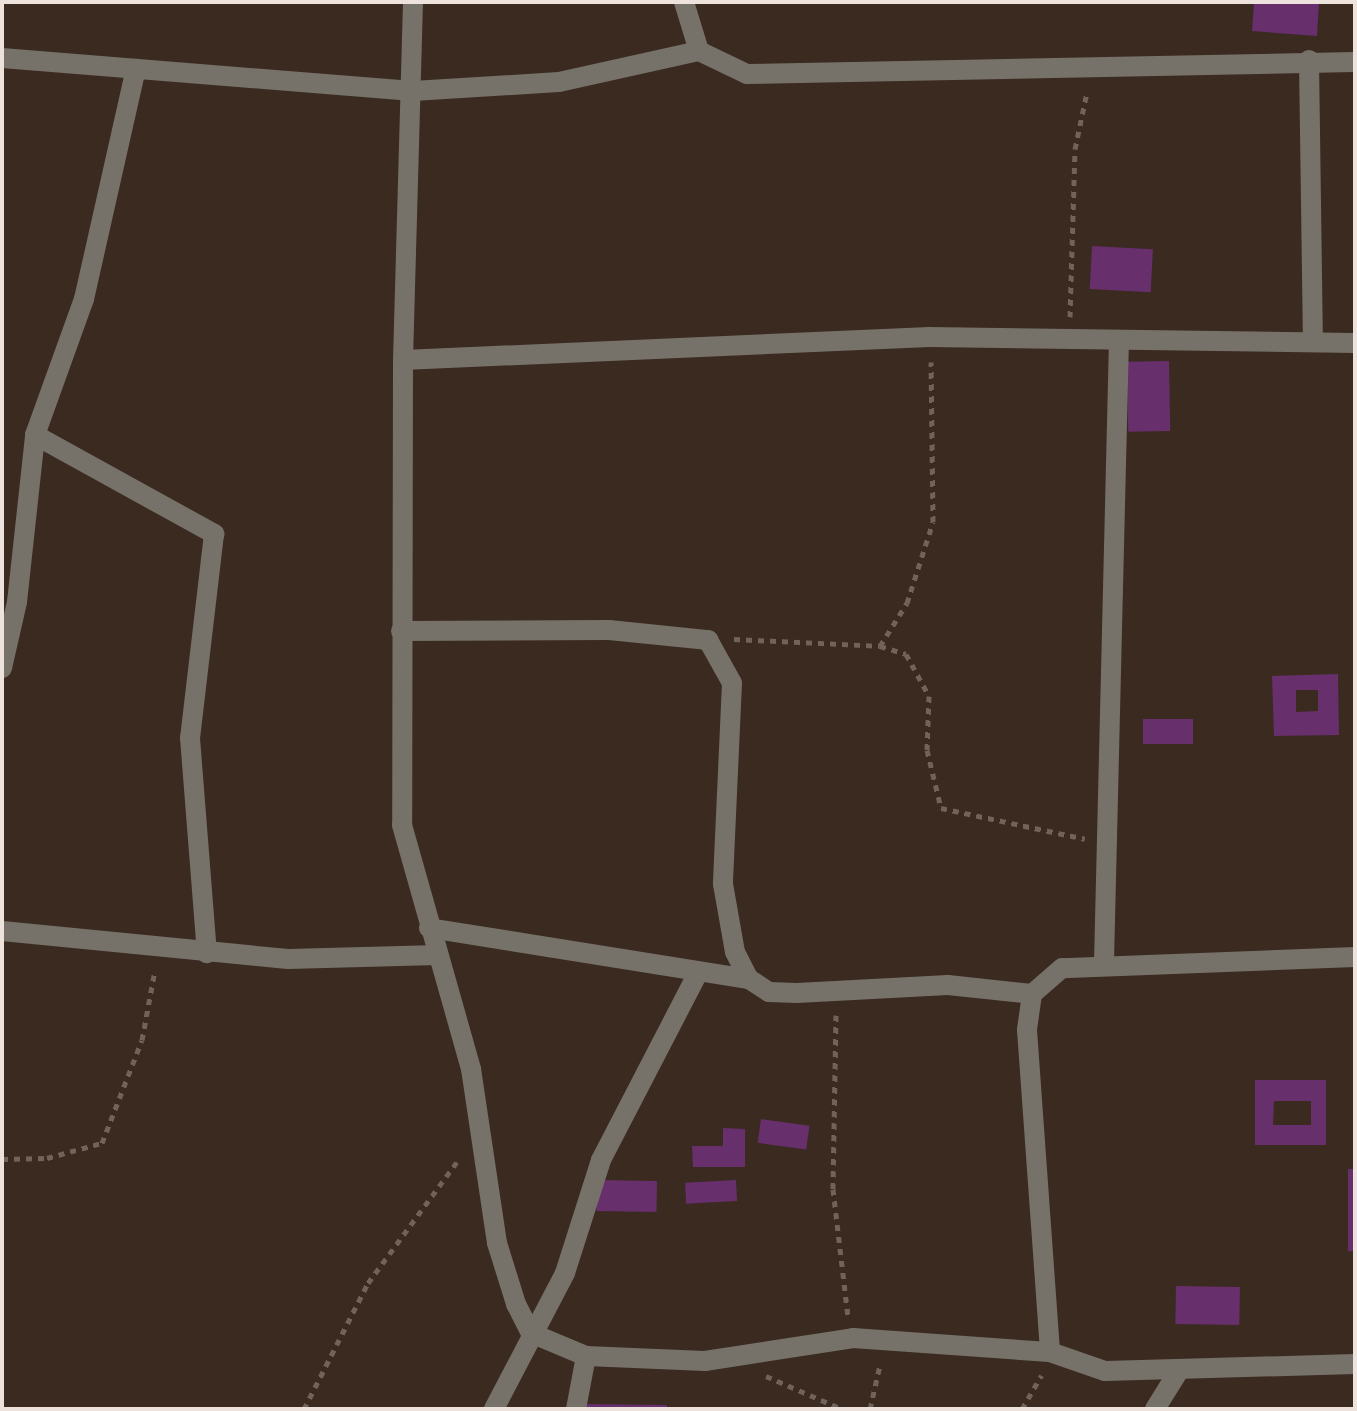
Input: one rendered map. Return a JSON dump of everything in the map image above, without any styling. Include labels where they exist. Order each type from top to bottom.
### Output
[{"type":"street","points":[[413,2],[413,91],[403,360],[402,825],[481,1130],[500,1256],[531,1333],[586,1356],[724,1359],[853,1338],[1054,1355],[1105,1371],[1178,1372],[1355,1364]]},
{"type":"street","points":[[684,2],[699,51]]},
{"type":"street","points":[[2,58],[413,91],[559,82],[699,51],[747,74],[1309,60],[1355,62]]},
{"type":"street","points":[[1309,60],[1313,339]]},
{"type":"street","points":[[2,668],[17,602],[35,435],[84,299],[136,69]]},
{"type":"street","points":[[403,360],[929,337],[1070,341],[1313,339],[1355,343]]},
{"type":"street","points":[[1104,962],[1119,341]]},
{"type":"street","points":[[35,435],[214,534],[190,738],[207,953]]},
{"type":"street","points":[[401,631],[609,630],[708,640],[732,683],[723,884],[735,952],[749,979]]},
{"type":"street","points":[[429,928],[749,979],[769,992],[948,985],[1032,994]]},
{"type":"street","points":[[2,931],[207,953],[438,955]]},
{"type":"street","points":[[1054,1355],[1027,1030],[1032,994],[1062,968],[1104,962],[1355,957]]},
{"type":"street","points":[[494,1409],[578,1241],[601,1160],[698,973]]},
{"type":"street","points":[[576,1409],[586,1356]]},
{"type":"street","points":[[1155,1409],[1178,1372]]},
{"type":"path","points":[[1070,341],[1075,149],[1096,65]]},
{"type":"path","points":[[880,646],[907,603],[933,522],[929,337]]},
{"type":"path","points":[[708,640],[880,646],[906,654],[925,679],[927,750],[941,808],[973,821],[1106,843]]},
{"type":"path","points":[[2,1159],[47,1158],[102,1143],[142,1040],[159,949]]},
{"type":"path","points":[[836,990],[833,1189],[853,1338]]},
{"type":"path","points":[[304,1409],[368,1283],[481,1130]]},
{"type":"path","points":[[870,1409],[885,1340]]},
{"type":"path","points":[[1022,1409],[1054,1355]]},
{"type":"path","points":[[724,1359],[842,1409]]},
{"type":"building","points":[[1254,2],[1319,2],[1317,36],[1252,31]]},
{"type":"building","points":[[1092,246],[1153,249],[1151,292],[1090,289]]},
{"type":"building","points":[[1169,361],[1170,431],[1128,432],[1127,362]]},
{"type":"building","points":[[1338,674],[1339,735],[1274,736],[1272,676]],"holes":[[[1296,690],[1318,690],[1318,711],[1296,712]]]},
{"type":"building","points":[[1143,719],[1193,719],[1193,744],[1143,744]]},
{"type":"building","points":[[1255,1080],[1326,1080],[1326,1145],[1255,1145]],"holes":[[[1274,1101],[1311,1101],[1311,1125],[1273,1125]]]},
{"type":"building","points":[[761,1119],[810,1126],[806,1150],[758,1143]]},
{"type":"building","points":[[723,1128],[745,1129],[745,1167],[693,1167],[692,1146],[723,1146]]},
{"type":"building","points":[[1348,1169],[1355,1169],[1355,1251],[1348,1251]]},
{"type":"building","points":[[597,1180],[657,1181],[656,1212],[596,1211]]},
{"type":"building","points":[[736,1180],[737,1201],[686,1204],[685,1183]]},
{"type":"building","points":[[1176,1286],[1240,1287],[1239,1325],[1175,1324]]},
{"type":"building","points":[[585,1404],[667,1405],[667,1409],[585,1409]]}]
